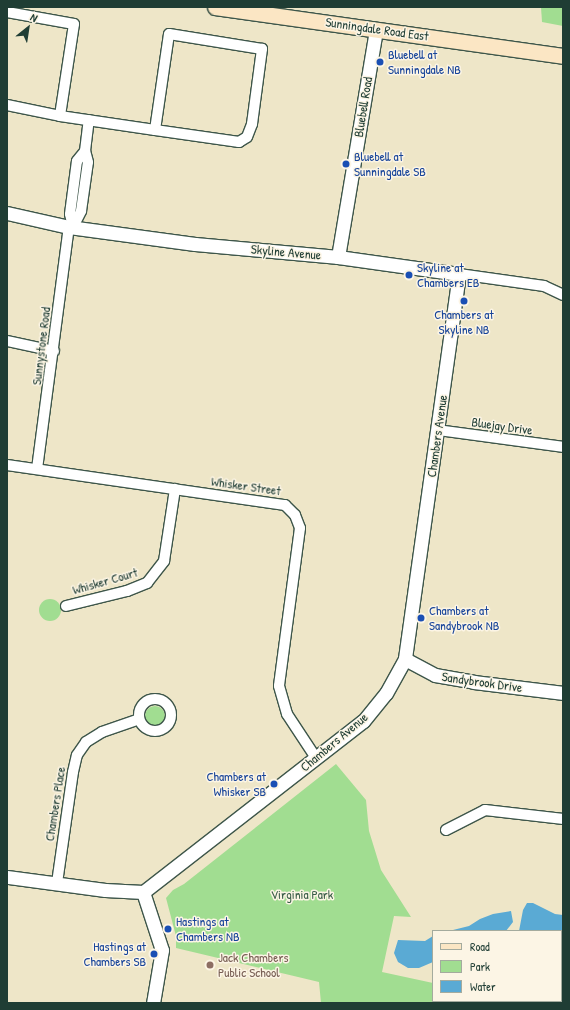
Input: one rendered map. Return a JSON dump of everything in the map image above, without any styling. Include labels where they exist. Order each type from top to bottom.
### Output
[{"type":"main road","name":"Sunningdale Road East","points":[[215,7],[563,56]]},
{"type":"street","points":[[7,12],[74,24],[60,116]]},
{"type":"street","name":"Bluebell Road","points":[[338,257],[376,29]]},
{"type":"street","points":[[7,105],[60,116],[89,120],[155,130],[239,142],[247,136],[252,124],[262,49],[169,34],[155,130]]},
{"type":"street","name":"Sunnystone Road","points":[[37,469],[71,227],[81,211],[88,162],[85,150],[89,120]]},
{"type":"street","name":"Skyline Avenue","points":[[7,213],[71,227],[195,244],[338,257],[544,286],[563,295]]},
{"type":"street","name":"Chambers Avenue","points":[[143,892],[363,721],[386,693],[404,659],[438,430],[459,274]]},
{"type":"street","points":[[7,341],[54,351]]},
{"type":"street","name":"Bluejay Drive","points":[[438,430],[563,447]]},
{"type":"street","name":"Whisker Street","points":[[7,465],[285,505],[295,515],[300,528],[278,686],[287,714],[316,758]]},
{"type":"street","name":"Whisker Court","points":[[66,606],[127,591],[147,583],[164,561],[175,489]]},
{"type":"street","name":"Sandybrook Drive","points":[[404,659],[435,675],[474,682],[563,693]]},
{"type":"street","name":"Chambers Place","points":[[56,883],[72,772],[76,756],[86,742],[102,732],[139,719]]},
{"type":"street","points":[[446,830],[485,810],[563,819]]},
{"type":"street","points":[[7,876],[104,890],[143,892],[162,950],[153,1003]]},
{"type":"green space","points":[[541,7],[563,7],[563,26],[542,22]]},
{"type":"green space","points":[[50,599],[54,600],[60,606],[60,614],[54,620],[50,621],[46,620],[40,614],[39,610],[40,606],[46,600]]},
{"type":"green space","points":[[155,706],[162,709],[165,716],[162,723],[155,726],[148,723],[145,716],[148,709]]},
{"type":"green space","name":"Virginia Park","points":[[336,764],[366,800],[369,831],[381,870],[411,917],[394,916],[382,972],[432,983],[432,1002],[523,1003],[321,1003],[319,982],[176,948],[176,936],[166,898],[173,890],[184,884]]},
{"type":"water","points":[[527,903],[533,903],[555,914],[563,915],[563,995],[562,930],[519,930],[523,910]]},
{"type":"water","points":[[511,911],[513,922],[507,930],[453,930],[469,926],[480,919],[493,914]]},
{"type":"water","points":[[432,937],[432,962],[419,968],[408,968],[398,962],[394,953],[398,940],[425,941]]},
{"type":"place","name":"Bluebell at Sunningdale NB","points":[[380,62]]},
{"type":"place","name":"Bluebell at Sunningdale SB","points":[[346,164]]},
{"type":"place","name":"Skyline at Chambers EB","points":[[409,275]]},
{"type":"place","name":"Chambers at Skyline NB","points":[[464,301]]},
{"type":"place","name":"Chambers at Sandybrook NB","points":[[421,618]]},
{"type":"place","name":"Chambers at Whisker SB","points":[[274,784]]},
{"type":"place","name":"Hastings at Chambers NB","points":[[168,929]]},
{"type":"place","name":"Hastings at Chambers SB","points":[[154,954]]},
{"type":"place","name":"Jack Chambers Public School","points":[[210,965]]}]
